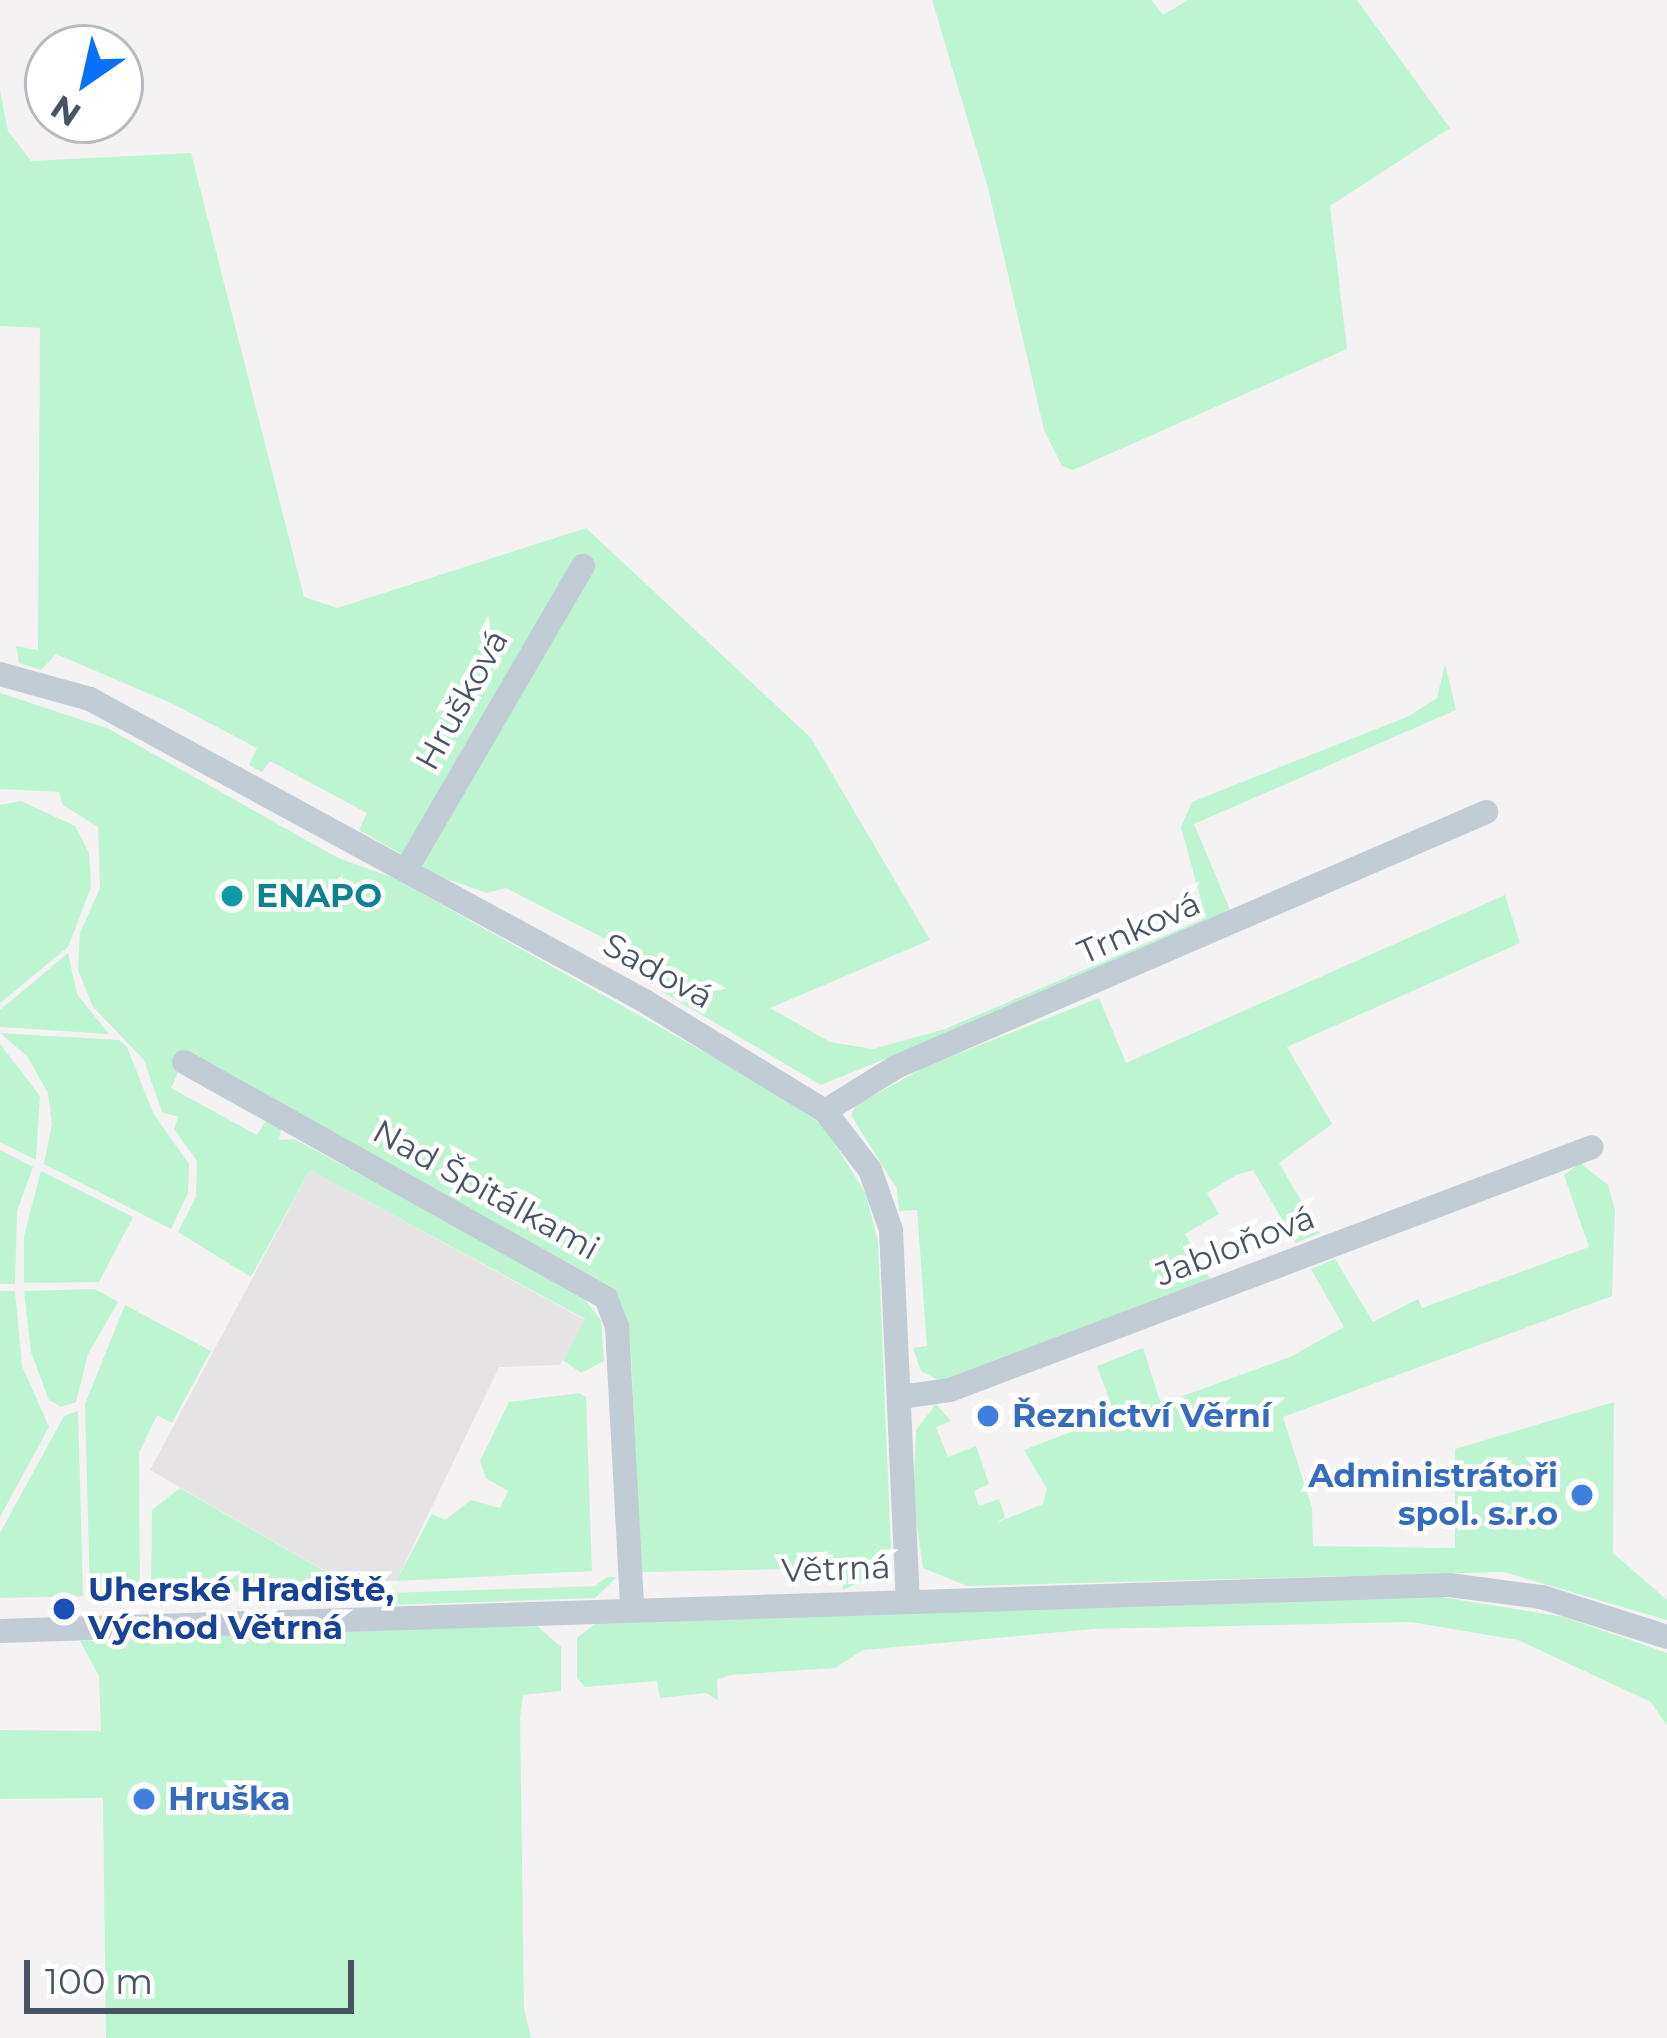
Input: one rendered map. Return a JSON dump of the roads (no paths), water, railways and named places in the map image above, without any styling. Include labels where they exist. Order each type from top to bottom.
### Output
[{"type":"street","name":"Hrušková","points":[[406,870],[583,566]]},
{"type":"street","name":"Sadová","points":[[0,674],[90,699],[787,1081],[825,1111],[870,1170],[888,1216],[908,1600]]},
{"type":"street","name":"Trnková","points":[[825,1111],[896,1067],[1486,812]]},
{"type":"street","name":"Nad Špitálkami","points":[[184,1061],[606,1298],[617,1327],[632,1608]]},
{"type":"street","name":"Jabloňová","points":[[900,1397],[950,1390],[1592,1148]]},
{"type":"street","name":"Větrná","points":[[0,1631],[1449,1585],[1543,1597],[1667,1637]]},
{"type":"place","name":"ENAPO","points":[[232,896]]},
{"type":"place","name":"Řeznictví Věrní","points":[[988,1416]]},
{"type":"place","name":"Administrátoři spol. s.r.o","points":[[1582,1495]]},
{"type":"place","name":"Uherské Hradiště, Východ Větrná","points":[[64,1609]]},
{"type":"place","name":"Hruška","points":[[144,1799]]}]
